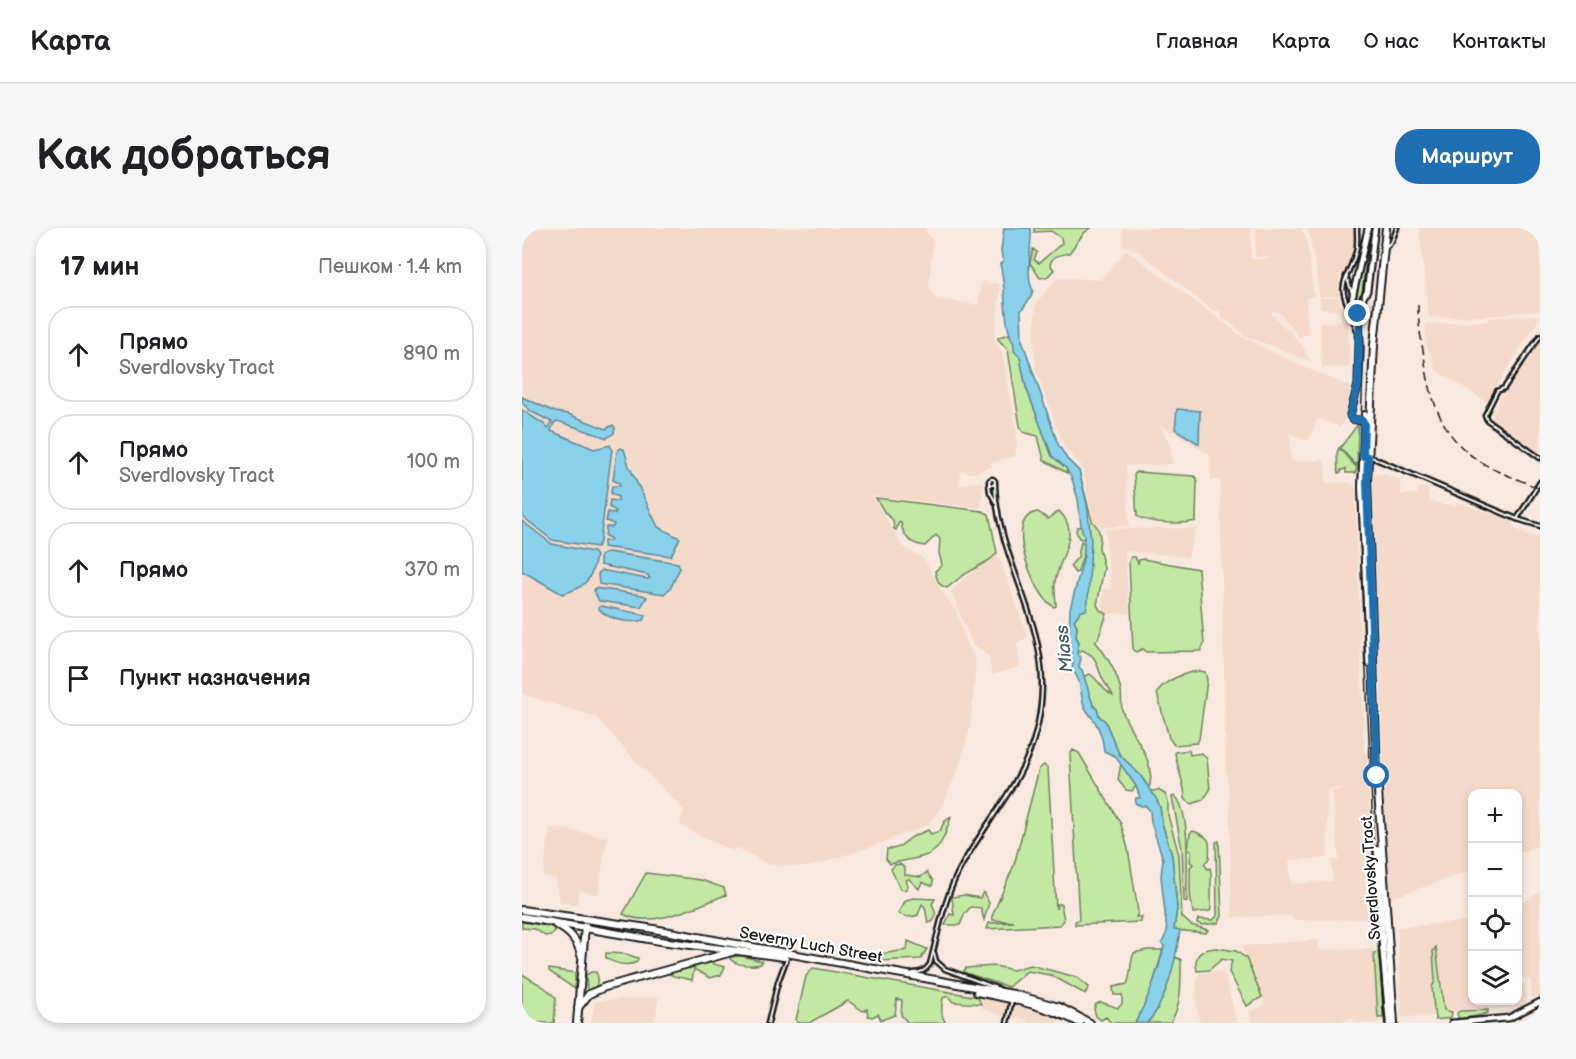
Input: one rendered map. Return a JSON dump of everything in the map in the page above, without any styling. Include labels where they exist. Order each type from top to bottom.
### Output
[{"type":"main road","points":[[1360,342],[1352,313],[1352,294],[1368,228]]},
{"type":"main road","points":[[1363,422],[1352,419],[1350,416],[1358,385],[1361,301],[1367,291],[1375,228]]},
{"type":"main road","name":"Sverdlovsky Tract","points":[[1384,228],[1362,487],[1373,776],[1383,954],[1392,1023]]},
{"type":"main road","name":"Sverdlovsky Tract","points":[[1366,456],[1363,422],[1384,228]]},
{"type":"main road","name":"Severny Luch Street","points":[[522,910],[527,915],[551,922],[585,928],[787,957],[1012,996],[1050,1009],[1080,1023]]},
{"type":"main road","name":"Severny Luch Street","points":[[527,915],[638,927],[895,972],[1059,1007],[1090,1023]]},
{"type":"main road","points":[[577,1023],[586,920]]},
{"type":"main road","points":[[551,922],[563,928],[574,939],[582,961]]},
{"type":"main road","points":[[678,943],[682,940],[679,935]]},
{"type":"main road","points":[[578,1008],[589,994],[605,987],[738,950]]},
{"type":"main road","points":[[1452,1023],[1484,1022],[1509,1018],[1540,1002]]},
{"type":"street","points":[[1346,276],[1360,309],[1358,315],[1352,313],[1343,297],[1346,276],[1357,249],[1357,228]]},
{"type":"street","points":[[1384,249],[1392,241],[1397,228]]},
{"type":"street","points":[[1350,267],[1353,272],[1360,267]]},
{"type":"street","points":[[1343,293],[1347,289],[1352,294]]},
{"type":"street","points":[[1540,336],[1504,388],[1497,391],[1485,415],[1487,420],[1540,458]]},
{"type":"street","points":[[1366,456],[1376,458],[1516,519],[1540,526]]},
{"type":"street","points":[[895,972],[920,973],[930,964],[946,900],[961,867],[1025,765],[1034,735],[1040,704],[1041,667],[1036,633],[996,504],[990,492],[991,479],[995,483],[996,504]]},
{"type":"street","points":[[1516,519],[1540,482]]},
{"type":"street","points":[[934,951],[936,961],[945,969],[1012,996],[1007,1023]]},
{"type":"street","points":[[768,1023],[787,957]]},
{"type":"shaded area","points":[[522,228],[926,228],[926,232],[933,240],[929,287],[936,299],[978,305],[981,282],[999,284],[994,340],[1002,352],[1016,426],[1015,457],[991,462],[992,467],[979,470],[979,472],[970,473],[961,470],[959,485],[983,481],[981,508],[873,496],[902,546],[924,559],[941,590],[957,612],[964,636],[976,663],[970,728],[958,770],[942,806],[929,824],[874,846],[807,867],[769,865],[736,847],[733,851],[679,824],[685,811],[596,717],[522,694]]},
{"type":"shaded area","points":[[1122,228],[1251,228],[1251,259],[1269,258],[1268,256],[1255,257],[1256,228],[1301,228],[1306,237],[1314,296],[1306,298],[1308,333],[1300,338],[1281,314],[1272,310],[1271,313],[1304,348],[1310,361],[1246,336],[1221,318],[1221,311],[1213,311],[1134,248],[1122,245]]},
{"type":"shaded area","points":[[1308,228],[1355,228],[1356,247],[1344,273],[1339,274],[1339,296],[1319,296]]},
{"type":"shaded area","points":[[1419,228],[1540,228],[1540,311],[1486,316],[1429,317]]},
{"type":"shaded area","points":[[1126,250],[1243,337],[1297,364],[1349,386],[1352,390],[1344,421],[1340,427],[1318,418],[1308,441],[1290,434],[1291,461],[1325,460],[1326,483],[1348,482],[1354,485],[1355,490],[1364,752],[1367,754],[1375,919],[1293,920],[1292,916],[1232,917],[1229,792],[1226,771],[1220,480],[1211,480],[1210,455],[1159,424],[1170,444],[1173,464],[1126,466],[1129,526],[1102,527],[1093,521],[1082,466],[1064,447],[1036,370],[1034,338],[1036,303],[1058,277],[1100,280]],"holes":[[[1346,788],[1332,791],[1339,860],[1331,860],[1333,881],[1292,884],[1292,893],[1289,860],[1328,858],[1327,789]]]},
{"type":"shaded area","points":[[1339,297],[1340,310],[1328,311],[1328,308],[1321,308],[1320,298]]},
{"type":"shaded area","points":[[1536,315],[1540,318],[1493,391],[1488,403],[1437,371],[1427,346],[1425,324],[1489,321],[1489,318]]},
{"type":"shaded area","points":[[1348,321],[1350,367],[1322,368],[1320,322]]},
{"type":"shaded area","points":[[1540,340],[1540,453],[1523,444],[1491,420],[1499,399]]},
{"type":"shaded area","points":[[1375,474],[1384,474],[1400,480],[1401,495],[1418,494],[1418,488],[1431,488],[1428,491],[1429,501],[1454,506],[1458,502],[1513,522],[1513,528],[1540,539],[1540,845],[1522,852],[1522,789],[1468,789],[1468,871],[1389,899],[1372,484]]},
{"type":"shaded area","points":[[1196,528],[1188,557],[1125,551],[1129,613],[1104,614],[1102,589],[1111,589],[1105,529]]},
{"type":"shaded area","points":[[998,554],[1028,637],[1017,643],[1020,667],[992,675],[989,656],[973,646],[951,591]]},
{"type":"shaded area","points":[[550,827],[607,837],[598,894],[579,890],[577,904],[560,902],[556,879],[543,876]]},
{"type":"shaded area","points":[[1540,891],[1540,997],[1531,997],[1531,980],[1522,977],[1522,904]]},
{"type":"shaded area","points":[[1468,921],[1468,1005],[1522,1005],[1522,984],[1525,984],[1527,1007],[1446,1011],[1446,1016],[1402,1017],[1397,927]]},
{"type":"shaded area","points":[[1319,940],[1319,950],[1373,949],[1379,1023],[1357,1023],[1355,1019],[1332,1023],[1253,1023],[1249,1012],[1265,1005],[1241,946]]},
{"type":"shaded area","points":[[1220,971],[1225,975],[1237,1023],[1200,1023],[1196,1004],[1197,977],[1199,973]]},
{"type":"shaded area","points":[[982,996],[1008,1002],[1010,1005],[1007,1018],[982,1008]]},
{"type":"shaded area","points":[[659,997],[654,1023],[591,1023],[595,1001]]},
{"type":"shaded area","points":[[1019,1006],[1058,1018],[1057,1023],[1027,1023],[1027,1020],[1011,1017],[1012,1010]]},
{"type":"green space","points":[[1034,228],[1091,228],[1084,233],[1069,253],[1053,259],[1050,264],[1054,270],[1047,277],[1040,278],[1030,263],[1033,249],[1037,252],[1034,260],[1039,263],[1062,243],[1061,238],[1051,231],[1034,232]]},
{"type":"green space","points":[[1367,250],[1362,295],[1358,301],[1354,295]]},
{"type":"green space","points":[[1010,334],[1020,357],[1026,387],[1052,456],[1066,468],[1067,473],[1044,460],[1038,436],[1023,432],[1020,426],[1008,350],[998,339],[998,337]]},
{"type":"green space","points":[[1358,424],[1357,466],[1340,448]]},
{"type":"green space","points":[[1339,448],[1357,468],[1355,473],[1346,473],[1346,469],[1338,473]]},
{"type":"green space","points":[[1079,471],[1092,521],[1098,528],[1099,548],[1104,568],[1097,605],[1107,614],[1098,639],[1095,641],[1114,671],[1121,691],[1122,710],[1147,758],[1151,778],[1149,788],[1140,775],[1119,754],[1105,721],[1093,705],[1083,677],[1090,674],[1113,696],[1095,660],[1082,650],[1077,654],[1079,642],[1076,637],[1077,626],[1074,620],[1080,612],[1090,541],[1079,538],[1076,531],[1077,527],[1084,527],[1087,504]]},
{"type":"green space","points":[[1136,472],[1194,476],[1197,479],[1196,521],[1157,522],[1137,516],[1134,475]]},
{"type":"green space","points":[[876,498],[982,511],[989,514],[997,553],[947,588],[944,587],[938,582],[935,571],[942,565],[939,553],[940,539],[936,535],[925,546],[915,544],[904,533],[901,523],[899,522],[896,530],[894,529],[893,520],[885,513]]},
{"type":"green space","points":[[1059,511],[1066,519],[1069,537],[1055,582],[1056,606],[1054,607],[1046,600],[1031,574],[1025,557],[1022,527],[1027,517],[1038,512],[1048,519]]},
{"type":"green space","points":[[1081,541],[1085,544],[1084,552],[1078,572],[1075,573],[1070,566],[1078,557]]},
{"type":"green space","points":[[1131,557],[1135,557],[1138,563],[1143,559],[1198,569],[1204,644],[1201,651],[1146,652],[1142,649],[1136,652],[1133,650],[1129,561]]},
{"type":"green space","points":[[1205,672],[1207,680],[1199,739],[1197,743],[1174,745],[1169,738],[1157,693],[1164,684],[1182,675]]},
{"type":"green space","points":[[1073,750],[1079,753],[1121,824],[1128,849],[1137,904],[1136,917],[1142,917],[1141,922],[1075,925],[1075,921],[1079,920],[1070,755]]},
{"type":"green space","points":[[1189,750],[1190,755],[1202,753],[1207,759],[1210,790],[1203,800],[1192,804],[1185,798],[1175,752]]},
{"type":"green space","points":[[1121,764],[1136,786],[1132,791],[1126,790],[1118,780]]},
{"type":"green space","points":[[1044,765],[1048,768],[1056,909],[1057,904],[1061,904],[1064,920],[1060,925],[987,929],[989,923],[1015,922],[993,920],[992,916],[1014,865],[1039,769]]},
{"type":"green space","points":[[1158,790],[1165,794],[1168,801],[1168,815],[1179,855],[1182,917],[1191,925],[1208,930],[1206,933],[1174,930],[1177,908],[1172,856],[1162,823],[1160,807],[1151,791]]},
{"type":"green space","points":[[1175,796],[1184,816],[1186,830],[1187,902],[1184,901],[1182,849],[1172,797]]},
{"type":"green space","points":[[951,817],[942,841],[931,853],[890,864],[886,859],[887,849],[897,848],[928,830],[931,834],[940,831],[944,822]]},
{"type":"green space","points":[[1193,831],[1207,838],[1209,844],[1209,859],[1204,864],[1208,869],[1210,868],[1211,872],[1211,908],[1210,911],[1193,913],[1190,867],[1193,864],[1190,862],[1191,851],[1188,850],[1190,833]]},
{"type":"green space","points":[[1219,841],[1222,916],[1218,923],[1202,925],[1197,923],[1198,919],[1213,920],[1217,916],[1216,842]]},
{"type":"green space","points":[[900,864],[905,868],[905,875],[921,877],[927,872],[933,881],[932,886],[922,882],[919,889],[909,879],[906,880],[908,886],[905,890],[900,889],[891,869]]},
{"type":"green space","points":[[646,873],[701,880],[724,888],[726,895],[661,918],[635,918],[623,914]]},
{"type":"green space","points":[[983,892],[989,903],[984,920],[981,908],[971,907],[965,913],[960,925],[945,925],[950,914],[954,915],[952,897],[964,895],[980,898]]},
{"type":"green space","points":[[935,899],[932,904],[935,916],[932,922],[928,923],[925,907],[922,904],[918,915],[913,917],[898,913],[906,900]]},
{"type":"green space","points":[[522,922],[553,927],[555,931],[552,935],[545,936],[535,929],[522,928]]},
{"type":"green space","points":[[592,923],[643,929],[676,936],[678,939],[674,941],[591,927]]},
{"type":"green space","points":[[908,941],[927,949],[921,959],[878,961],[881,954],[907,950]]},
{"type":"green space","points":[[1436,947],[1444,1010],[1452,1012],[1451,1018],[1435,1020],[1432,987],[1435,981],[1433,951]]},
{"type":"green space","points":[[1216,948],[1236,951],[1246,958],[1262,997],[1247,1006],[1229,972],[1232,961],[1222,959],[1209,970],[1197,971],[1196,961],[1199,954],[1202,951]]},
{"type":"green space","points":[[1163,950],[1149,997],[1135,1023],[1111,1023],[1106,1017],[1101,1020],[1096,1016],[1094,1009],[1096,1004],[1101,1002],[1118,1008],[1122,1004],[1122,995],[1114,995],[1113,987],[1127,984],[1134,953]]},
{"type":"green space","points":[[1380,952],[1383,1018],[1378,1018],[1374,953]]},
{"type":"green space","points":[[606,953],[626,954],[638,958],[633,964],[622,964],[606,958]]},
{"type":"green space","points":[[742,956],[762,961],[761,964],[745,965],[730,959]]},
{"type":"green space","points":[[1176,957],[1181,960],[1181,985],[1174,1016],[1170,1023],[1147,1023],[1159,1006]]},
{"type":"green space","points":[[710,963],[725,967],[721,975],[710,978],[694,969],[692,980],[668,973]]},
{"type":"green space","points":[[1030,965],[1076,977],[1089,987],[1085,994],[1051,975],[1027,971],[1008,987],[963,972],[966,968],[995,966],[1013,970]]},
{"type":"green space","points":[[813,968],[978,997],[981,1004],[953,1002],[948,996],[943,998],[941,1008],[946,1023],[908,1023],[901,1015],[902,1000],[897,999],[895,1015],[881,1020],[878,1014],[868,1016],[867,1009],[863,1011],[848,1001],[809,1023],[798,1023],[796,1020],[806,976]]},
{"type":"green space","points":[[549,969],[575,973],[575,989],[549,971]]},
{"type":"green space","points":[[596,972],[598,977],[596,988],[587,991],[586,975]]},
{"type":"green space","points":[[522,974],[544,987],[556,998],[554,1023],[528,1023],[522,1019]]},
{"type":"green space","points":[[1488,1010],[1488,1013],[1465,1018],[1458,1018],[1457,1013],[1460,1011]]},
{"type":"water","points":[[1004,228],[1031,228],[1029,278],[1033,290],[1021,311],[1022,340],[1058,444],[1067,459],[1079,471],[1087,504],[1091,541],[1088,601],[1086,610],[1080,612],[1074,620],[1077,626],[1076,637],[1079,642],[1077,654],[1081,658],[1079,667],[1093,705],[1105,721],[1119,754],[1140,775],[1156,798],[1172,856],[1177,908],[1174,929],[1180,930],[1166,991],[1147,1023],[1135,1023],[1145,1004],[1159,966],[1164,946],[1162,943],[1167,932],[1161,876],[1163,859],[1151,822],[1150,811],[1146,806],[1135,803],[1136,798],[1140,798],[1136,786],[1115,756],[1104,751],[1100,732],[1085,708],[1079,681],[1072,670],[1073,663],[1069,646],[1070,609],[1084,556],[1084,536],[1072,479],[1066,468],[1052,456],[1026,387],[1020,357],[1014,351],[1006,316],[1000,264],[1003,262],[1001,251]]},
{"type":"water","points":[[522,397],[555,412],[568,414],[606,429],[613,425],[615,428],[614,433],[607,438],[558,421],[554,423],[551,431],[594,449],[610,445],[612,449],[600,542],[597,547],[552,540],[522,516],[522,410],[548,429],[552,422],[532,412],[522,403]]},
{"type":"water","points":[[1177,409],[1200,411],[1199,444],[1175,429]]},
{"type":"water","points":[[620,448],[624,449],[629,466],[658,527],[680,538],[671,556],[603,547],[604,541],[611,539],[605,536],[606,527],[613,527],[614,524],[606,521],[608,512],[615,514],[616,511],[609,507],[610,500],[618,501],[618,497],[611,494],[612,486],[620,486],[613,480],[617,452]]},
{"type":"water","points":[[522,521],[552,544],[593,552],[596,556],[592,571],[582,586],[562,594],[522,571]]},
{"type":"water","points":[[608,552],[678,563],[680,568],[671,587],[664,594],[599,584],[598,574],[601,570],[650,578],[648,575],[600,565],[600,556]]},
{"type":"water","points":[[595,588],[647,597],[641,607],[599,601],[594,591]]},
{"type":"water","points":[[601,606],[646,615],[644,620],[620,620],[607,616],[598,608]]},
{"type":"tram line","points":[[1371,228],[1362,295],[1364,349],[1358,488],[1377,921],[1386,1023]]},
{"type":"railway","points":[[1418,305],[1430,387],[1434,402],[1447,429],[1467,452],[1481,462],[1540,489]]},
{"type":"route","points":[[1358,314],[1360,309],[1360,368],[1356,397],[1350,416],[1352,419],[1363,421],[1365,425],[1363,456],[1368,457],[1377,776]]},
{"type":"water label","name":"Miass","points":[[1064,649]]}]
